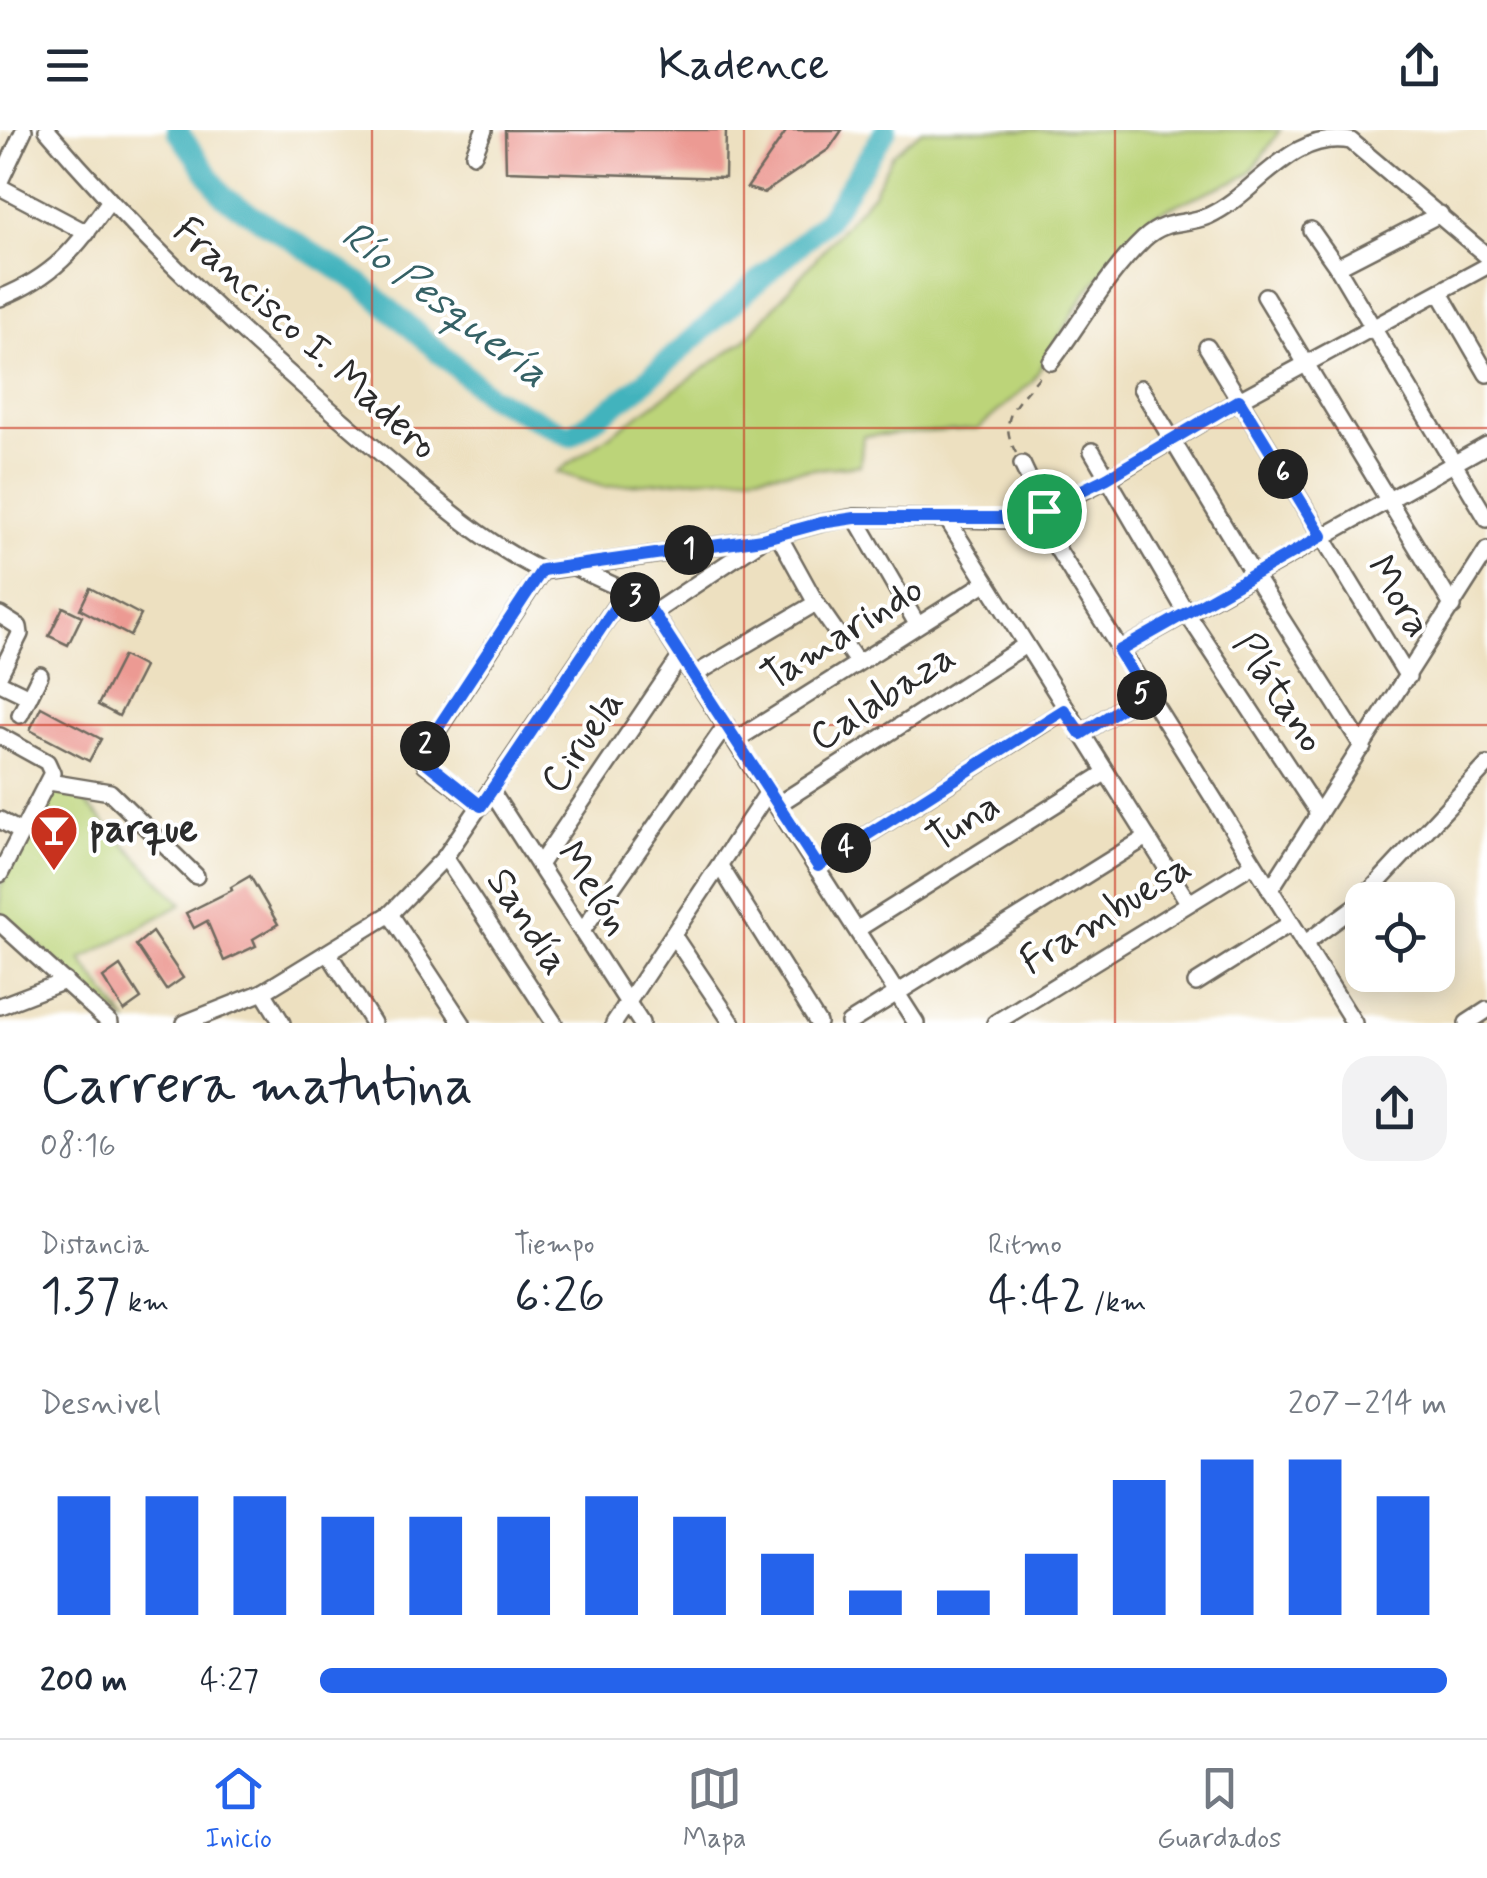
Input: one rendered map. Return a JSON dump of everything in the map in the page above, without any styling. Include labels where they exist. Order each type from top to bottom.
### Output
[{"type":"street","points":[[24,130],[0,184],[87,232]]},
{"type":"street","name":"Francisco I. Madero","points":[[47,130],[109,202],[250,340],[438,502],[498,547],[542,570]]},
{"type":"street","points":[[474,154],[484,130]]},
{"type":"street","points":[[1051,362],[1114,272],[1152,232],[1221,208],[1301,144],[1327,136],[1351,141],[1487,256]]},
{"type":"street","points":[[0,298],[60,265],[109,202]]},
{"type":"street","points":[[1336,267],[1440,214]]},
{"type":"street","points":[[1311,230],[1487,520]]},
{"type":"street","points":[[481,806],[426,764],[422,754],[542,570],[762,539],[855,518],[1016,520],[1040,513],[1487,266]]},
{"type":"street","points":[[0,278],[20,290]]},
{"type":"street","points":[[1440,292],[1487,374]]},
{"type":"street","points":[[1264,296],[1452,607]]},
{"type":"street","name":"Mora","points":[[1207,347],[1408,676]]},
{"type":"street","points":[[1142,388],[1253,574],[1363,746]]},
{"type":"street","points":[[1119,651],[1487,444]]},
{"type":"street","name":"Plátano","points":[[1092,451],[1186,612],[1319,814]]},
{"type":"street","points":[[1022,464],[1040,513],[1119,651],[1354,1023]]},
{"type":"street","points":[[855,518],[917,624]]},
{"type":"street","points":[[947,520],[1188,902]]},
{"type":"street","points":[[779,536],[816,602],[857,662]]},
{"type":"street","points":[[653,613],[762,539]]},
{"type":"street","points":[[1270,890],[1487,550]]},
{"type":"street","points":[[570,566],[626,591],[653,613],[916,1023]]},
{"type":"street","name":"Tamarindo","points":[[736,740],[986,583]]},
{"type":"street","points":[[184,1023],[263,992],[390,914],[445,857],[626,591]]},
{"type":"street","points":[[694,674],[816,602]]},
{"type":"street","points":[[0,615],[20,627],[20,634],[0,674]]},
{"type":"street","name":"Calabaza","points":[[773,798],[1024,646]]},
{"type":"street","name":"Ciruela","points":[[539,865],[682,656]]},
{"type":"street","points":[[20,715],[40,675]]},
{"type":"street","points":[[0,682],[29,697]]},
{"type":"street","points":[[1081,734],[1145,693]]},
{"type":"street","points":[[818,866],[1064,710]]},
{"type":"street","points":[[582,931],[726,725]]},
{"type":"street","points":[[0,736],[51,767],[49,782],[0,874]]},
{"type":"street","points":[[1304,944],[1356,906],[1487,765]]},
{"type":"street","name":"Tuna","points":[[858,929],[1105,773]]},
{"type":"street","points":[[49,782],[110,792],[196,876]]},
{"type":"street","name":"Melón","points":[[491,791],[641,1023]]},
{"type":"street","points":[[614,1023],[720,866],[773,798]]},
{"type":"street","points":[[0,820],[21,832]]},
{"type":"street","points":[[850,1023],[1147,837]]},
{"type":"street","name":"Sandía","points":[[445,857],[554,1023]]},
{"type":"street","name":"Frambuesa","points":[[995,1023],[1253,864]]},
{"type":"street","points":[[720,866],[818,1023]]},
{"type":"street","points":[[390,914],[462,1023]]},
{"type":"street","points":[[1196,983],[1291,924]]},
{"type":"street","points":[[1,925],[110,1023]]},
{"type":"street","points":[[673,935],[732,1023]]},
{"type":"street","points":[[329,954],[373,1023]]},
{"type":"street","points":[[0,1006],[65,981]]},
{"type":"street","points":[[263,992],[282,1023]]},
{"type":"street","points":[[1467,1023],[1487,1010]]},
{"type":"path","points":[[1022,464],[1008,438],[1007,420],[1051,362]]},
{"type":"green space","points":[[922,130],[1280,130],[1250,174],[1152,215],[1085,294],[1032,382],[978,429],[863,436],[860,465],[604,487],[557,472],[745,340],[873,193],[893,154]]},
{"type":"green space","points":[[47,788],[77,794],[182,904],[81,960],[128,1023],[0,913],[0,887]]},
{"type":"building","points":[[505,130],[726,130],[725,178],[506,171]]},
{"type":"building","points":[[787,130],[842,130],[829,149],[764,193],[747,188]]},
{"type":"building","points":[[90,588],[141,615],[130,636],[80,609]]},
{"type":"building","points":[[63,607],[82,616],[68,645],[49,636]]},
{"type":"building","points":[[123,656],[144,667],[119,716],[98,705]]},
{"type":"building","points":[[41,707],[101,739],[89,761],[30,730]]},
{"type":"building","points":[[250,876],[278,924],[253,939],[256,946],[224,961],[207,921],[194,928],[186,913],[232,890]]},
{"type":"building","points":[[152,932],[183,978],[166,990],[136,945]]},
{"type":"building","points":[[120,966],[141,999],[124,1011],[103,978]]},
{"type":"waterway","name":"Río Pesquería","points":[[177,130],[224,197],[361,284],[489,396],[570,436],[633,392],[827,220],[886,130]]},
{"type":"place","name":"parque","points":[[54,872]]},
{"type":"route","points":[[1239,400],[1322,536],[1119,651],[1145,693],[1081,734],[1064,710],[818,866],[653,613],[626,591],[481,806],[422,759],[426,746],[542,570],[762,539],[855,518],[1002,520],[1044,511],[1239,400]]}]
